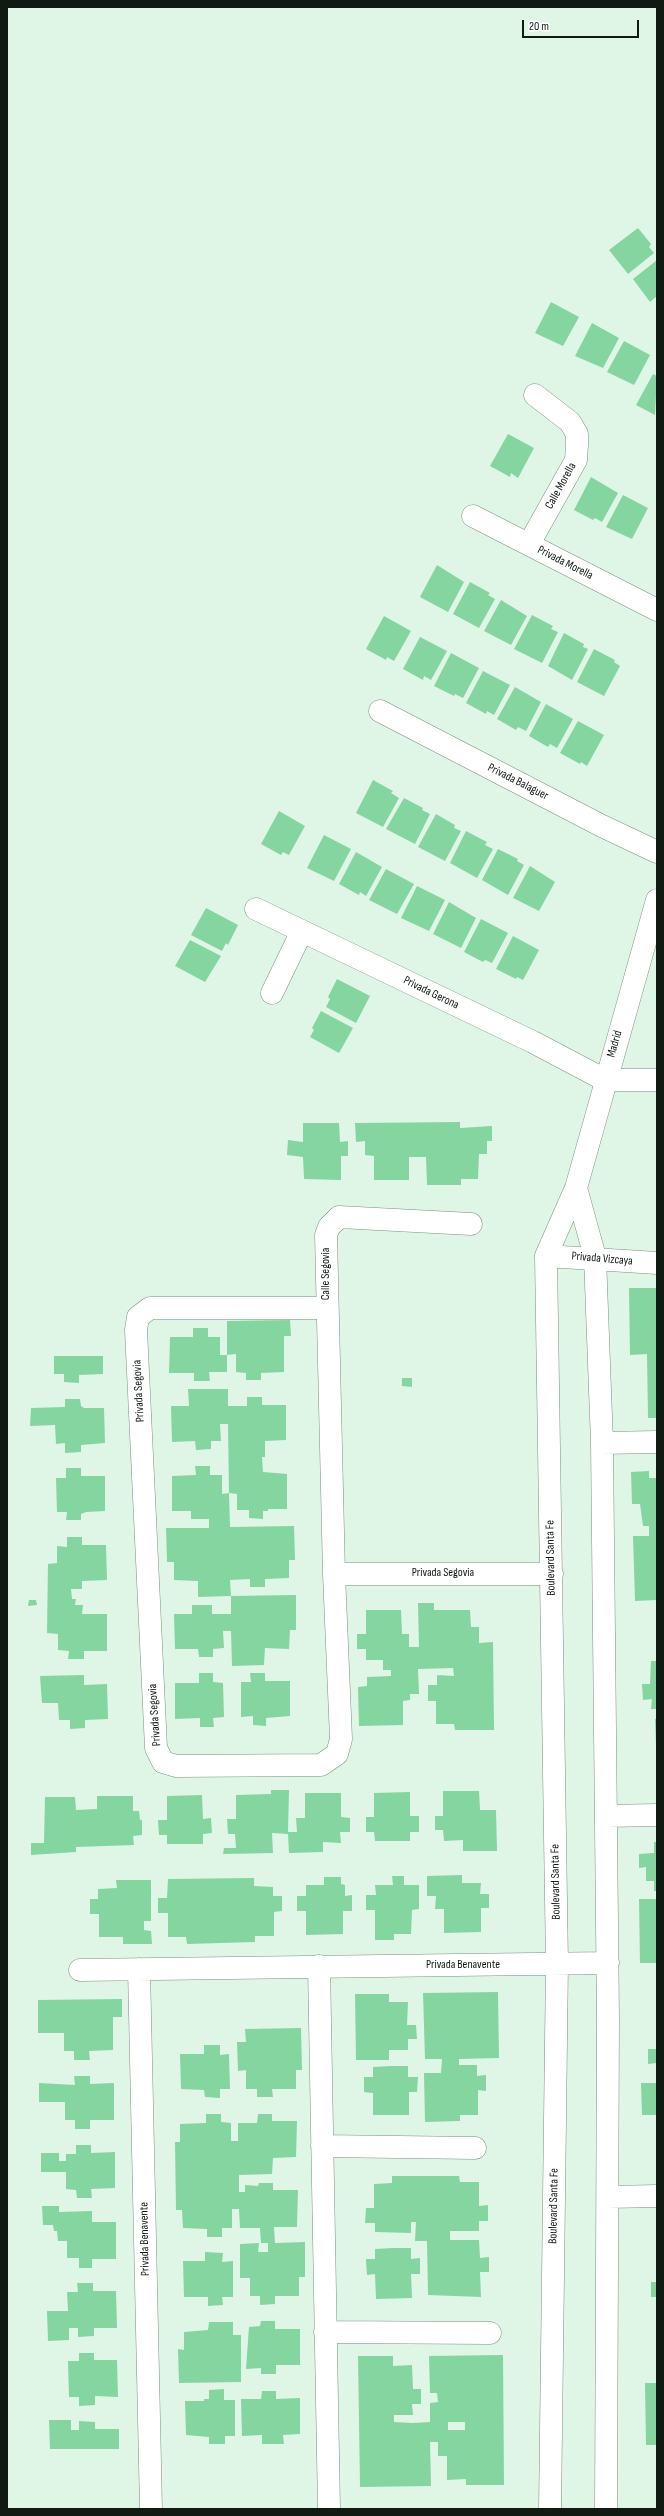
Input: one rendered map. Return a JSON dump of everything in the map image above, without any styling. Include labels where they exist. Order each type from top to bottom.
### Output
[{"type":"street","name":"Calle Morella","points":[[529,544],[576,460],[577,445],[577,434],[570,422],[535,395]]},
{"type":"street","name":"Privada Morella","points":[[473,516],[657,610]]},
{"type":"street","name":"Privada Balaguer","points":[[380,711],[602,826],[657,852]]},
{"type":"street","name":"Madrid","points":[[546,1256],[576,1188],[605,1080],[657,900]]},
{"type":"street","name":"Privada Gerona","points":[[256,909],[533,1042],[605,1080]]},
{"type":"street","points":[[272,993],[302,930]]},
{"type":"street","points":[[605,1080],[657,1080]]},
{"type":"street","points":[[576,1188],[595,1257],[602,1443],[608,1963],[606,2509]]},
{"type":"street","name":"Calle Segovia","points":[[144,1310],[150,1308],[326,1308],[326,1236],[329,1227],[339,1218],[471,1224]]},
{"type":"street","name":"Privada Vizcaya","points":[[546,1256],[595,1257],[641,1263],[657,1263]]},
{"type":"street","name":"Boulevard Santa Fe","points":[[546,1256],[557,1964],[550,2509]]},
{"type":"street","name":"Privada Segovia","points":[[144,1310],[138,1317],[136,1330],[156,1748],[163,1762],[176,1766],[321,1765],[337,1754],[341,1739],[334,1574],[326,1308]]},
{"type":"street","points":[[602,1443],[657,1442]]},
{"type":"street","name":"Privada Segovia","points":[[334,1574],[552,1574]]},
{"type":"street","points":[[606,1816],[657,1815]]},
{"type":"street","name":"Privada Benavente","points":[[80,1970],[608,1963]]},
{"type":"street","points":[[319,1966],[329,2509]]},
{"type":"street","name":"Privada Benavente","points":[[139,1969],[151,2509]]},
{"type":"street","points":[[322,2146],[475,2148]]},
{"type":"street","points":[[608,2197],[657,2196]]},
{"type":"street","points":[[325,2332],[490,2333]]},
{"type":"building","points":[[638,228],[651,244],[649,247],[654,253],[628,274],[609,250]]},
{"type":"building","points":[[657,260],[657,296],[650,302],[633,279]]},
{"type":"building","points":[[551,302],[579,317],[563,346],[535,333]]},
{"type":"building","points":[[592,323],[619,338],[603,368],[575,356]]},
{"type":"building","points":[[624,341],[650,355],[634,385],[607,372]]},
{"type":"building","points":[[653,374],[657,376],[655,415],[636,405]]},
{"type":"building","points":[[508,434],[534,448],[518,478],[511,473],[510,477],[490,466]]},
{"type":"building","points":[[591,477],[618,493],[602,522],[595,518],[593,520],[574,510]]},
{"type":"building","points":[[623,495],[648,508],[632,539],[606,527]]},
{"type":"building","points":[[437,565],[464,582],[448,612],[420,597]]},
{"type":"building","points":[[470,582],[490,593],[488,595],[495,599],[479,628],[453,614]]},
{"type":"building","points":[[501,600],[527,616],[511,645],[484,631]]},
{"type":"building","points":[[532,615],[553,626],[551,629],[558,632],[542,663],[514,649]]},
{"type":"building","points":[[384,616],[411,631],[394,661],[387,657],[386,660],[366,649]]},
{"type":"building","points":[[564,633],[584,644],[583,647],[588,649],[572,680],[548,666]]},
{"type":"building","points":[[420,637],[447,651],[431,680],[424,676],[423,680],[403,669]]},
{"type":"building","points":[[594,649],[615,660],[614,662],[620,666],[604,696],[577,682]]},
{"type":"building","points":[[451,653],[479,668],[463,698],[455,694],[454,696],[434,686]]},
{"type":"building","points":[[483,671],[510,685],[494,715],[487,711],[486,714],[466,703]]},
{"type":"building","points":[[515,687],[541,702],[526,731],[518,727],[516,730],[497,719]]},
{"type":"building","points":[[546,704],[573,719],[557,748],[550,744],[548,747],[529,736]]},
{"type":"building","points":[[578,721],[604,735],[587,766],[581,762],[580,764],[560,753]]},
{"type":"building","points":[[373,780],[393,791],[391,793],[399,798],[383,827],[356,813]]},
{"type":"building","points":[[404,798],[423,808],[422,810],[430,814],[415,844],[386,829]]},
{"type":"building","points":[[279,811],[305,826],[289,855],[283,852],[281,855],[261,844]]},
{"type":"building","points":[[436,814],[455,825],[454,828],[461,831],[445,861],[418,847]]},
{"type":"building","points":[[466,831],[487,842],[485,845],[493,849],[477,878],[450,863]]},
{"type":"building","points":[[324,835],[351,849],[334,881],[307,868]]},
{"type":"building","points":[[498,849],[518,859],[517,861],[524,865],[508,895],[482,880]]},
{"type":"building","points":[[356,852],[382,867],[366,896],[360,892],[359,895],[339,884]]},
{"type":"building","points":[[530,866],[555,882],[539,911],[513,898]]},
{"type":"building","points":[[386,869],[414,884],[397,914],[369,900]]},
{"type":"building","points":[[417,886],[445,900],[429,931],[401,918]]},
{"type":"building","points":[[449,902],[476,918],[461,948],[433,934]]},
{"type":"building","points":[[206,908],[238,925],[228,945],[226,943],[222,951],[191,935]]},
{"type":"building","points":[[481,919],[508,933],[492,963],[485,960],[483,962],[464,952]]},
{"type":"building","points":[[513,936],[539,950],[523,980],[517,977],[516,979],[496,969]]},
{"type":"building","points":[[190,940],[221,956],[205,982],[175,966]]},
{"type":"building","points":[[337,979],[370,996],[356,1023],[326,1007],[330,999],[328,997]]},
{"type":"building","points":[[321,1011],[353,1028],[339,1053],[310,1037],[314,1030],[312,1028]]},
{"type":"building","points":[[460,1122],[460,1128],[492,1126],[492,1141],[487,1141],[487,1154],[479,1154],[478,1179],[461,1179],[461,1185],[427,1185],[426,1157],[409,1157],[409,1180],[374,1180],[374,1156],[365,1155],[365,1141],[356,1142],[355,1123]]},
{"type":"building","points":[[303,1123],[339,1123],[340,1142],[348,1141],[348,1156],[341,1156],[341,1180],[304,1179],[303,1157],[287,1155],[288,1140],[303,1142]]},
{"type":"building","points":[[629,1288],[657,1288],[657,1418],[648,1418],[647,1354],[630,1355]]},
{"type":"building","points":[[290,1320],[291,1336],[284,1336],[284,1372],[261,1373],[261,1380],[246,1380],[246,1373],[236,1372],[236,1354],[227,1355],[227,1321]]},
{"type":"building","points":[[193,1328],[208,1328],[208,1337],[220,1337],[220,1355],[227,1355],[227,1372],[209,1372],[210,1381],[194,1381],[194,1373],[169,1373],[170,1337],[193,1337]]},
{"type":"building","points":[[54,1356],[103,1356],[103,1374],[79,1375],[79,1383],[64,1382],[64,1374],[54,1374]]},
{"type":"building","points":[[402,1378],[412,1378],[412,1387],[402,1386]]},
{"type":"building","points":[[188,1389],[228,1389],[228,1406],[247,1406],[247,1397],[262,1397],[262,1405],[286,1405],[286,1440],[265,1441],[265,1457],[262,1457],[263,1472],[287,1474],[287,1509],[268,1509],[268,1511],[263,1511],[263,1519],[249,1518],[249,1510],[237,1510],[237,1494],[229,1493],[228,1424],[220,1424],[221,1441],[211,1441],[211,1449],[196,1450],[195,1441],[172,1442],[171,1406],[189,1406]]},
{"type":"building","points":[[65,1399],[80,1399],[81,1406],[84,1408],[104,1408],[105,1443],[81,1445],[81,1452],[65,1453],[65,1443],[56,1444],[55,1425],[30,1426],[31,1408],[65,1407]]},
{"type":"building","points":[[195,1466],[210,1466],[210,1475],[222,1475],[222,1494],[229,1493],[230,1527],[294,1526],[295,1560],[289,1560],[289,1578],[265,1579],[265,1587],[250,1587],[250,1579],[230,1580],[231,1596],[198,1597],[198,1581],[174,1580],[174,1562],[167,1562],[166,1528],[209,1528],[209,1519],[191,1519],[191,1511],[172,1511],[172,1476],[196,1475]]},
{"type":"building","points":[[66,1468],[81,1468],[81,1476],[105,1476],[105,1511],[86,1512],[81,1514],[81,1520],[66,1520],[67,1512],[57,1512],[56,1478],[66,1478]]},
{"type":"building","points":[[649,1471],[649,1478],[657,1478],[657,1600],[635,1601],[633,1536],[649,1536],[649,1526],[643,1526],[640,1504],[632,1504],[631,1472]]},
{"type":"building","points":[[67,1537],[82,1537],[82,1545],[106,1545],[107,1580],[82,1581],[82,1589],[71,1589],[72,1599],[76,1599],[75,1605],[83,1605],[82,1614],[107,1614],[107,1651],[84,1651],[84,1659],[68,1659],[69,1651],[58,1650],[58,1634],[47,1633],[48,1564],[57,1563],[57,1546],[67,1547]]},
{"type":"building","points":[[296,1595],[296,1630],[290,1630],[289,1649],[265,1648],[264,1665],[232,1666],[231,1631],[223,1631],[224,1648],[213,1649],[213,1657],[199,1657],[198,1649],[175,1649],[174,1614],[192,1614],[192,1605],[212,1605],[212,1614],[231,1614],[231,1596]]},
{"type":"building","points":[[29,1600],[36,1600],[37,1605],[28,1606]]},
{"type":"building","points":[[418,1603],[434,1603],[434,1610],[470,1610],[471,1627],[479,1627],[479,1643],[493,1642],[494,1730],[455,1730],[454,1724],[436,1724],[436,1701],[428,1701],[428,1685],[437,1685],[437,1675],[454,1676],[453,1668],[418,1669],[419,1694],[410,1694],[410,1700],[403,1701],[403,1725],[359,1726],[358,1687],[367,1686],[367,1677],[391,1676],[391,1670],[383,1670],[383,1660],[366,1660],[366,1649],[357,1649],[357,1634],[366,1634],[366,1610],[401,1610],[402,1634],[409,1634],[409,1647],[419,1647]]},
{"type":"building","points":[[651,1661],[657,1661],[657,1709],[651,1709],[652,1699],[643,1700],[642,1684],[650,1684]]},
{"type":"building","points":[[199,1673],[213,1673],[213,1682],[223,1683],[224,1717],[213,1718],[214,1727],[200,1727],[200,1718],[175,1719],[175,1683],[199,1683]]},
{"type":"building","points":[[250,1673],[265,1673],[265,1681],[290,1681],[290,1716],[266,1718],[266,1726],[253,1725],[253,1716],[241,1717],[241,1682],[251,1682]]},
{"type":"building","points":[[84,1675],[84,1685],[107,1684],[108,1719],[85,1720],[85,1728],[70,1729],[70,1720],[59,1720],[58,1703],[42,1703],[40,1676]]},
{"type":"building","points":[[655,1719],[657,1719],[657,1746],[656,1746]]},
{"type":"building","points":[[271,1790],[289,1790],[288,1832],[297,1832],[296,1818],[305,1818],[305,1793],[341,1793],[341,1817],[350,1818],[350,1832],[340,1832],[341,1843],[323,1842],[323,1852],[289,1853],[288,1834],[272,1833],[273,1853],[223,1854],[224,1848],[236,1848],[235,1834],[228,1834],[227,1819],[236,1819],[236,1795],[271,1794]]},
{"type":"building","points":[[443,1791],[479,1791],[480,1810],[496,1810],[497,1851],[463,1851],[463,1840],[444,1841],[443,1830],[435,1830],[435,1816],[443,1816]]},
{"type":"building","points":[[410,1792],[410,1816],[419,1816],[419,1832],[410,1832],[410,1841],[375,1841],[374,1832],[366,1832],[366,1817],[374,1817],[374,1793]]},
{"type":"building","points":[[202,1795],[203,1819],[211,1818],[212,1833],[203,1834],[203,1844],[167,1844],[167,1835],[159,1835],[158,1820],[167,1820],[167,1796]]},
{"type":"building","points":[[97,1796],[133,1796],[133,1811],[139,1811],[140,1820],[142,1820],[142,1835],[133,1836],[134,1845],[76,1847],[76,1852],[31,1855],[31,1843],[44,1843],[45,1797],[75,1797],[76,1810],[97,1809]]},
{"type":"building","points":[[654,1842],[657,1842],[657,1891],[654,1891],[654,1881],[646,1881],[646,1867],[639,1868],[639,1854],[654,1853]]},
{"type":"building","points":[[462,1875],[462,1883],[481,1883],[480,1894],[489,1894],[489,1908],[481,1908],[481,1932],[444,1933],[444,1909],[435,1909],[436,1896],[427,1896],[427,1876]]},
{"type":"building","points":[[392,1876],[404,1876],[404,1885],[419,1885],[419,1909],[412,1910],[411,1934],[394,1934],[394,1940],[375,1940],[375,1910],[366,1910],[366,1895],[376,1895],[375,1885],[393,1885]]},
{"type":"building","points":[[324,1877],[341,1877],[341,1884],[345,1885],[345,1896],[352,1895],[352,1911],[343,1911],[343,1934],[306,1935],[306,1911],[297,1911],[297,1896],[306,1896],[306,1885],[324,1885]]},
{"type":"building","points":[[254,1878],[254,1886],[273,1887],[273,1896],[282,1896],[282,1911],[274,1912],[274,1936],[255,1936],[255,1942],[187,1944],[186,1937],[168,1937],[168,1913],[158,1913],[158,1898],[167,1898],[168,1879]]},
{"type":"building","points":[[116,1880],[151,1880],[151,1921],[144,1921],[144,1930],[151,1931],[152,1944],[123,1944],[123,1937],[99,1937],[99,1914],[90,1914],[90,1899],[98,1899],[98,1889],[117,1888]]},
{"type":"building","points":[[639,1899],[657,1899],[657,1963],[640,1963]]},
{"type":"building","points":[[498,1992],[499,2058],[459,2059],[459,2065],[477,2065],[477,2076],[486,2075],[486,2091],[478,2090],[478,2115],[460,2115],[460,2121],[425,2122],[424,2073],[441,2073],[442,2059],[425,2059],[423,1993]]},
{"type":"building","points":[[355,1994],[389,1994],[389,2002],[408,2002],[407,2025],[416,2025],[417,2039],[408,2039],[408,2050],[389,2050],[389,2060],[356,2060]]},
{"type":"building","points":[[122,1999],[122,2017],[113,2017],[113,2050],[89,2051],[90,2060],[74,2060],[74,2051],[64,2051],[64,2033],[38,2033],[38,2000]]},
{"type":"building","points":[[301,2028],[302,2070],[296,2070],[296,2089],[272,2089],[273,2097],[257,2097],[257,2089],[246,2089],[246,2070],[238,2071],[237,2042],[246,2042],[245,2029]]},
{"type":"building","points":[[204,2045],[220,2045],[220,2055],[229,2054],[230,2089],[220,2089],[220,2098],[205,2097],[204,2090],[181,2089],[180,2054],[204,2054]]},
{"type":"building","points":[[648,2049],[657,2049],[657,2063],[648,2064]]},
{"type":"building","points":[[408,2066],[408,2077],[418,2077],[417,2092],[409,2092],[409,2115],[373,2115],[373,2093],[364,2092],[364,2077],[373,2077],[373,2067]]},
{"type":"building","points":[[74,2076],[90,2076],[90,2084],[114,2083],[114,2120],[90,2120],[90,2129],[75,2129],[75,2120],[65,2120],[65,2102],[39,2102],[39,2083],[75,2085]]},
{"type":"building","points":[[641,2083],[657,2083],[657,2115],[642,2115]]},
{"type":"building","points":[[206,2114],[221,2114],[221,2122],[231,2123],[231,2141],[238,2141],[238,2123],[257,2123],[258,2114],[272,2114],[272,2121],[297,2121],[296,2157],[273,2158],[272,2174],[239,2175],[239,2192],[245,2192],[245,2185],[258,2186],[259,2183],[273,2183],[273,2190],[298,2190],[297,2227],[274,2227],[275,2243],[305,2242],[305,2277],[299,2277],[299,2296],[275,2296],[275,2304],[260,2305],[260,2296],[250,2296],[250,2278],[240,2278],[240,2244],[259,2243],[258,2252],[268,2252],[268,2243],[261,2243],[260,2228],[240,2228],[239,2209],[232,2209],[232,2228],[222,2228],[222,2237],[207,2237],[207,2229],[183,2228],[182,2210],[176,2210],[175,2142],[180,2142],[180,2124],[206,2123]]},
{"type":"building","points":[[76,2145],[91,2145],[91,2153],[115,2152],[115,2188],[91,2189],[92,2198],[77,2198],[76,2190],[66,2189],[66,2172],[41,2172],[41,2153],[59,2153],[59,2161],[66,2161],[66,2154],[76,2154]]},
{"type":"building","points":[[392,2176],[459,2176],[460,2182],[479,2182],[479,2206],[488,2205],[488,2221],[479,2221],[479,2231],[450,2231],[450,2240],[479,2240],[480,2258],[489,2257],[489,2272],[480,2272],[481,2297],[428,2295],[427,2241],[415,2241],[416,2222],[411,2222],[411,2233],[375,2232],[375,2223],[365,2223],[366,2208],[374,2208],[374,2184],[392,2183]]},
{"type":"building","points":[[42,2206],[59,2206],[59,2212],[92,2211],[92,2222],[116,2222],[116,2259],[92,2259],[92,2268],[79,2268],[79,2258],[67,2258],[67,2241],[58,2241],[57,2231],[54,2231],[53,2225],[43,2225]]},
{"type":"building","points":[[411,2248],[411,2259],[420,2258],[420,2274],[411,2274],[412,2298],[376,2299],[375,2274],[367,2275],[366,2259],[375,2259],[375,2249]]},
{"type":"building","points":[[205,2252],[223,2253],[222,2262],[233,2261],[233,2297],[222,2297],[223,2305],[208,2306],[208,2297],[184,2297],[183,2261],[205,2261]]},
{"type":"building","points":[[651,2282],[657,2282],[657,2297],[651,2297]]},
{"type":"building","points":[[77,2283],[93,2283],[93,2291],[116,2291],[117,2328],[94,2328],[94,2336],[78,2337],[78,2328],[69,2328],[69,2340],[48,2341],[47,2311],[68,2311],[67,2292],[78,2292]]},
{"type":"building","points":[[261,2321],[275,2321],[275,2329],[300,2329],[300,2365],[276,2365],[276,2374],[261,2374],[261,2368],[246,2369],[249,2327],[260,2326]]},
{"type":"building","points":[[209,2322],[233,2322],[233,2335],[241,2335],[241,2382],[179,2383],[178,2349],[184,2350],[184,2332],[208,2330]]},
{"type":"building","points":[[79,2353],[94,2353],[94,2360],[117,2360],[118,2397],[95,2396],[95,2405],[79,2406],[79,2397],[69,2397],[68,2361],[79,2361]]},
{"type":"building","points":[[503,2355],[504,2485],[466,2485],[466,2479],[447,2480],[447,2456],[438,2456],[438,2442],[430,2442],[431,2486],[360,2487],[358,2356],[393,2356],[393,2366],[412,2365],[413,2389],[421,2389],[421,2404],[412,2404],[413,2415],[394,2415],[394,2422],[413,2423],[430,2422],[430,2403],[438,2402],[437,2393],[430,2393],[429,2356]],"holes":[[[448,2422],[465,2422],[465,2430],[448,2430]]]},
{"type":"building","points":[[645,2383],[657,2383],[657,2445],[646,2445]]},
{"type":"building","points":[[224,2389],[224,2400],[235,2400],[235,2436],[225,2436],[225,2444],[209,2444],[209,2437],[186,2435],[185,2401],[204,2401],[204,2399],[209,2399],[209,2390]]},
{"type":"building","points":[[262,2391],[276,2391],[276,2399],[300,2398],[300,2434],[283,2435],[284,2444],[262,2444],[262,2435],[242,2436],[241,2399],[261,2399]]},
{"type":"building","points":[[49,2420],[71,2420],[71,2430],[79,2430],[79,2421],[95,2422],[95,2429],[119,2429],[119,2449],[50,2449]]}]
